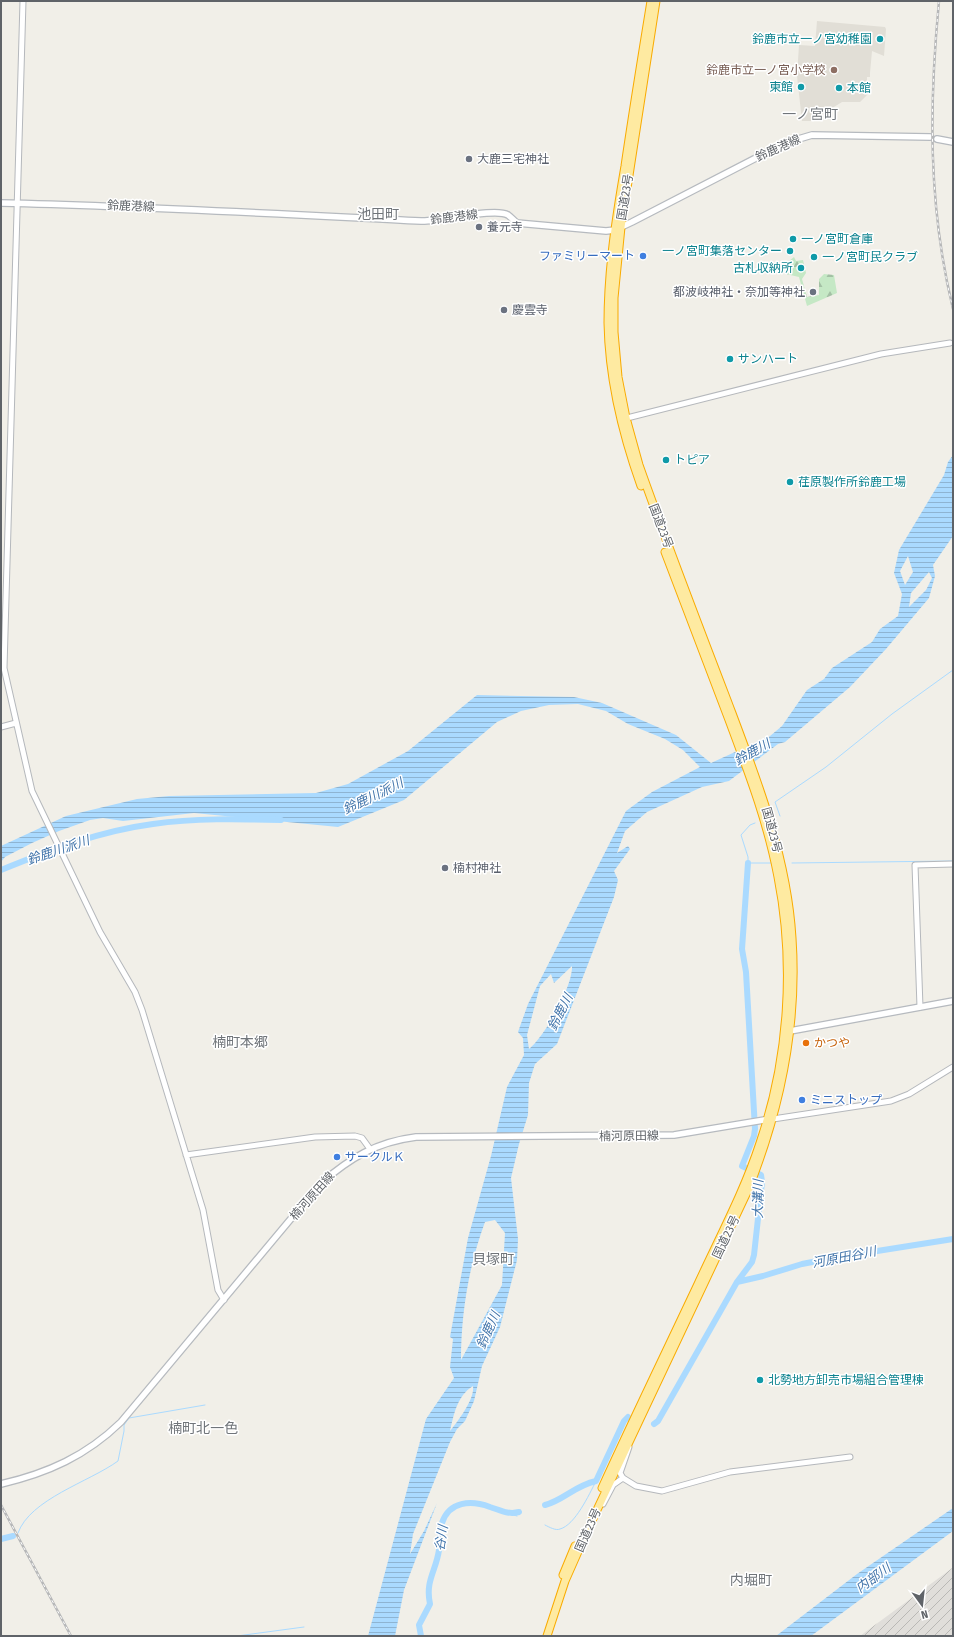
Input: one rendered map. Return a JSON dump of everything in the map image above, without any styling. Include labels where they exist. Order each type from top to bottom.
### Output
[{"type":"highway","name":"国道23号","points":[[618,228],[651,1]]},
{"type":"highway","name":"国道23号","points":[[547,1636],[565,1581],[752,1171],[784,1074],[790,1031],[794,977],[790,912],[779,856],[758,792],[694,620],[633,463],[612,370],[608,324],[609,280],[656,1]]},
{"type":"highway","name":"国道23号","points":[[758,792],[778,876],[785,923],[788,961],[784,1043],[770,1119]]},
{"type":"highway","name":"国道23号","points":[[542,1636],[567,1563],[752,1171]]},
{"type":"main road","name":"鈴鹿港線","points":[[1,203],[148,206],[432,221],[477,214],[496,213],[507,214],[517,223],[606,231],[618,228],[785,143],[801,137],[821,135],[930,137]]},
{"type":"main road","points":[[937,139],[953,142]]},
{"type":"main road","points":[[790,1031],[953,1001]]},
{"type":"main road","name":"楠河原田線","points":[[1,1484],[25,1478],[64,1464],[106,1437],[121,1422],[320,1184],[347,1161],[370,1149],[408,1138],[674,1135],[770,1119]]},
{"type":"street","points":[[23,1],[3,657],[4,668],[32,791],[77,885],[110,949],[135,992],[203,1210],[218,1290],[224,1300]]},
{"type":"street","points":[[623,419],[880,354],[950,343]]},
{"type":"street","points":[[1,726],[16,723]]},
{"type":"street","points":[[920,1007],[915,865],[953,864]]},
{"type":"street","points":[[770,1119],[891,1102],[909,1094],[953,1067]]},
{"type":"street","points":[[186,1155],[324,1137],[355,1136],[362,1138],[370,1149]]},
{"type":"street","points":[[634,1432],[620,1473],[623,1478],[636,1486],[662,1491],[673,1490],[708,1477],[734,1471],[850,1457]]},
{"type":"street","points":[[588,1529],[613,1485],[623,1478]]},
{"type":"shaded area","name":"鈴鹿市立一ノ宮小学校","points":[[817,21],[885,27],[884,56],[872,51],[870,77],[867,77],[867,95],[860,102],[842,102],[811,121],[802,121],[797,76],[799,45],[815,46]]},
{"type":"shaded area","points":[[953,1567],[953,1636],[860,1636],[951,1569]]},
{"type":"green space","points":[[794,257],[796,261],[803,260],[806,273],[802,279],[807,297],[819,295],[819,279],[824,274],[834,275],[837,293],[807,306],[799,277],[786,274],[789,261]]},
{"type":"water","name":"鈴鹿川","points":[[953,455],[953,536],[933,565],[935,576],[929,598],[886,649],[850,687],[785,742],[778,744],[729,781],[702,787],[647,812],[625,831],[617,853],[628,846],[630,849],[614,871],[618,880],[614,897],[557,1044],[535,1064],[529,1083],[528,1115],[511,1178],[518,1239],[517,1260],[500,1327],[482,1366],[474,1401],[465,1421],[457,1429],[450,1442],[413,1534],[410,1554],[424,1531],[437,1503],[404,1590],[395,1636],[368,1636],[426,1419],[454,1378],[450,1367],[453,1339],[450,1337],[468,1238],[491,1156],[507,1087],[524,1055],[523,1038],[518,1032],[528,1004],[626,811],[652,792],[700,767],[683,750],[665,739],[628,724],[606,711],[578,704],[549,705],[521,711],[497,722],[404,800],[338,827],[194,813],[123,821],[103,818],[90,820],[59,831],[5,857],[1,862],[1,846],[66,816],[137,799],[169,796],[316,793],[348,784],[408,751],[477,695],[574,697],[602,703],[676,735],[711,763],[770,736],[782,726],[807,690],[824,679],[832,668],[872,642],[880,629],[898,616],[902,594],[894,573],[899,550],[944,475],[948,462]],"holes":[[[908,556],[913,572],[905,585],[900,571]],[[929,572],[932,578],[926,590],[909,607],[911,593]],[[572,966],[568,986],[557,1010],[543,1033],[529,1049],[527,1035],[540,986],[551,974],[554,983]],[[495,1220],[505,1233],[502,1285],[461,1360],[464,1307],[470,1272],[485,1222]],[[473,1386],[469,1403],[450,1431],[457,1406],[463,1395]]]},
{"type":"water","name":"内部川","points":[[953,1508],[953,1531],[811,1636],[776,1636],[857,1574]]},
{"type":"waterway","points":[[780,816],[775,802],[826,767],[892,714],[953,670]]},
{"type":"waterway","name":"鈴鹿川派川","points":[[1,870],[76,842],[133,827],[169,822],[201,820],[281,820]]},
{"type":"waterway","points":[[755,823],[750,825],[741,835],[748,857],[748,863],[772,863]]},
{"type":"waterway","points":[[792,863],[953,861]]},
{"type":"waterway","name":"大溝川","points":[[654,1424],[658,1421],[737,1282],[752,1262],[754,1255],[762,1182],[761,1175],[742,1166],[754,1136],[755,1129],[746,972],[742,949],[748,863]]},
{"type":"waterway","name":"河原田谷川","points":[[737,1282],[802,1264],[953,1239]]},
{"type":"waterway","points":[[18,1533],[25,1521],[35,1510],[47,1501],[118,1461],[124,1425],[129,1418],[205,1405]]},
{"type":"waterway","name":"大溝川","points":[[545,1505],[558,1500],[581,1486],[596,1481],[624,1421],[628,1417]]},
{"type":"waterway","points":[[545,1525],[557,1530],[571,1522],[581,1509],[596,1481]]},
{"type":"waterway","name":"谷川","points":[[421,1636],[419,1625],[430,1604],[430,1582],[438,1557],[440,1530],[445,1516],[455,1506],[468,1503],[475,1503],[508,1513],[519,1512]]},
{"type":"waterway","name":"谷川","points":[[510,1514],[517,1516]]},
{"type":"waterway","points":[[1,1539],[13,1536]]},
{"type":"waterway","points":[[237,1636],[304,1627]]},
{"type":"railway","points":[[939,1],[933,79],[933,156],[939,232],[953,309]]},
{"type":"railway","points":[[1,1505],[71,1636]]},
{"type":"place","name":"鈴鹿市立一ノ宮幼稚園","points":[[880,39]]},
{"type":"place","name":"鈴鹿市立一ノ宮小学校","points":[[834,70]]},
{"type":"place","name":"東館","points":[[801,87]]},
{"type":"place","name":"本館","points":[[839,88]]},
{"type":"place","name":"大鹿三宅神社","points":[[469,159]]},
{"type":"place","name":"養元寺","points":[[479,227]]},
{"type":"place","name":"一ノ宮町倉庫","points":[[793,239]]},
{"type":"place","name":"一ノ宮町集落センター","points":[[790,251]]},
{"type":"place","name":"ファミリーマート","points":[[643,256]]},
{"type":"place","name":"一ノ宮町民クラブ","points":[[814,257]]},
{"type":"place","name":"古札収納所","points":[[801,268]]},
{"type":"place","name":"都波岐神社・奈加等神社","points":[[813,292]]},
{"type":"place","name":"慶雲寺","points":[[504,310]]},
{"type":"place","name":"サンハート","points":[[730,359]]},
{"type":"place","name":"トピア","points":[[666,460]]},
{"type":"place","name":"荏原製作所鈴鹿工場","points":[[790,482]]},
{"type":"place","name":"楠村神社","points":[[445,868]]},
{"type":"place","name":"かつや","points":[[806,1043]]},
{"type":"place","name":"ミニストップ","points":[[802,1100]]},
{"type":"place","name":"サークルＫ","points":[[337,1157]]},
{"type":"place","name":"北勢地方卸売市場組合管理棟","points":[[760,1380]]},
{"type":"district","name":"一ノ宮町","points":[[810,114]]},
{"type":"district","name":"池田町","points":[[378,214]]},
{"type":"district","name":"楠町本郷","points":[[240,1042]]},
{"type":"district","name":"貝塚町","points":[[493,1259]]},
{"type":"district","name":"楠町北一色","points":[[203,1428]]},
{"type":"district","name":"内堀町","points":[[751,1580]]}]
